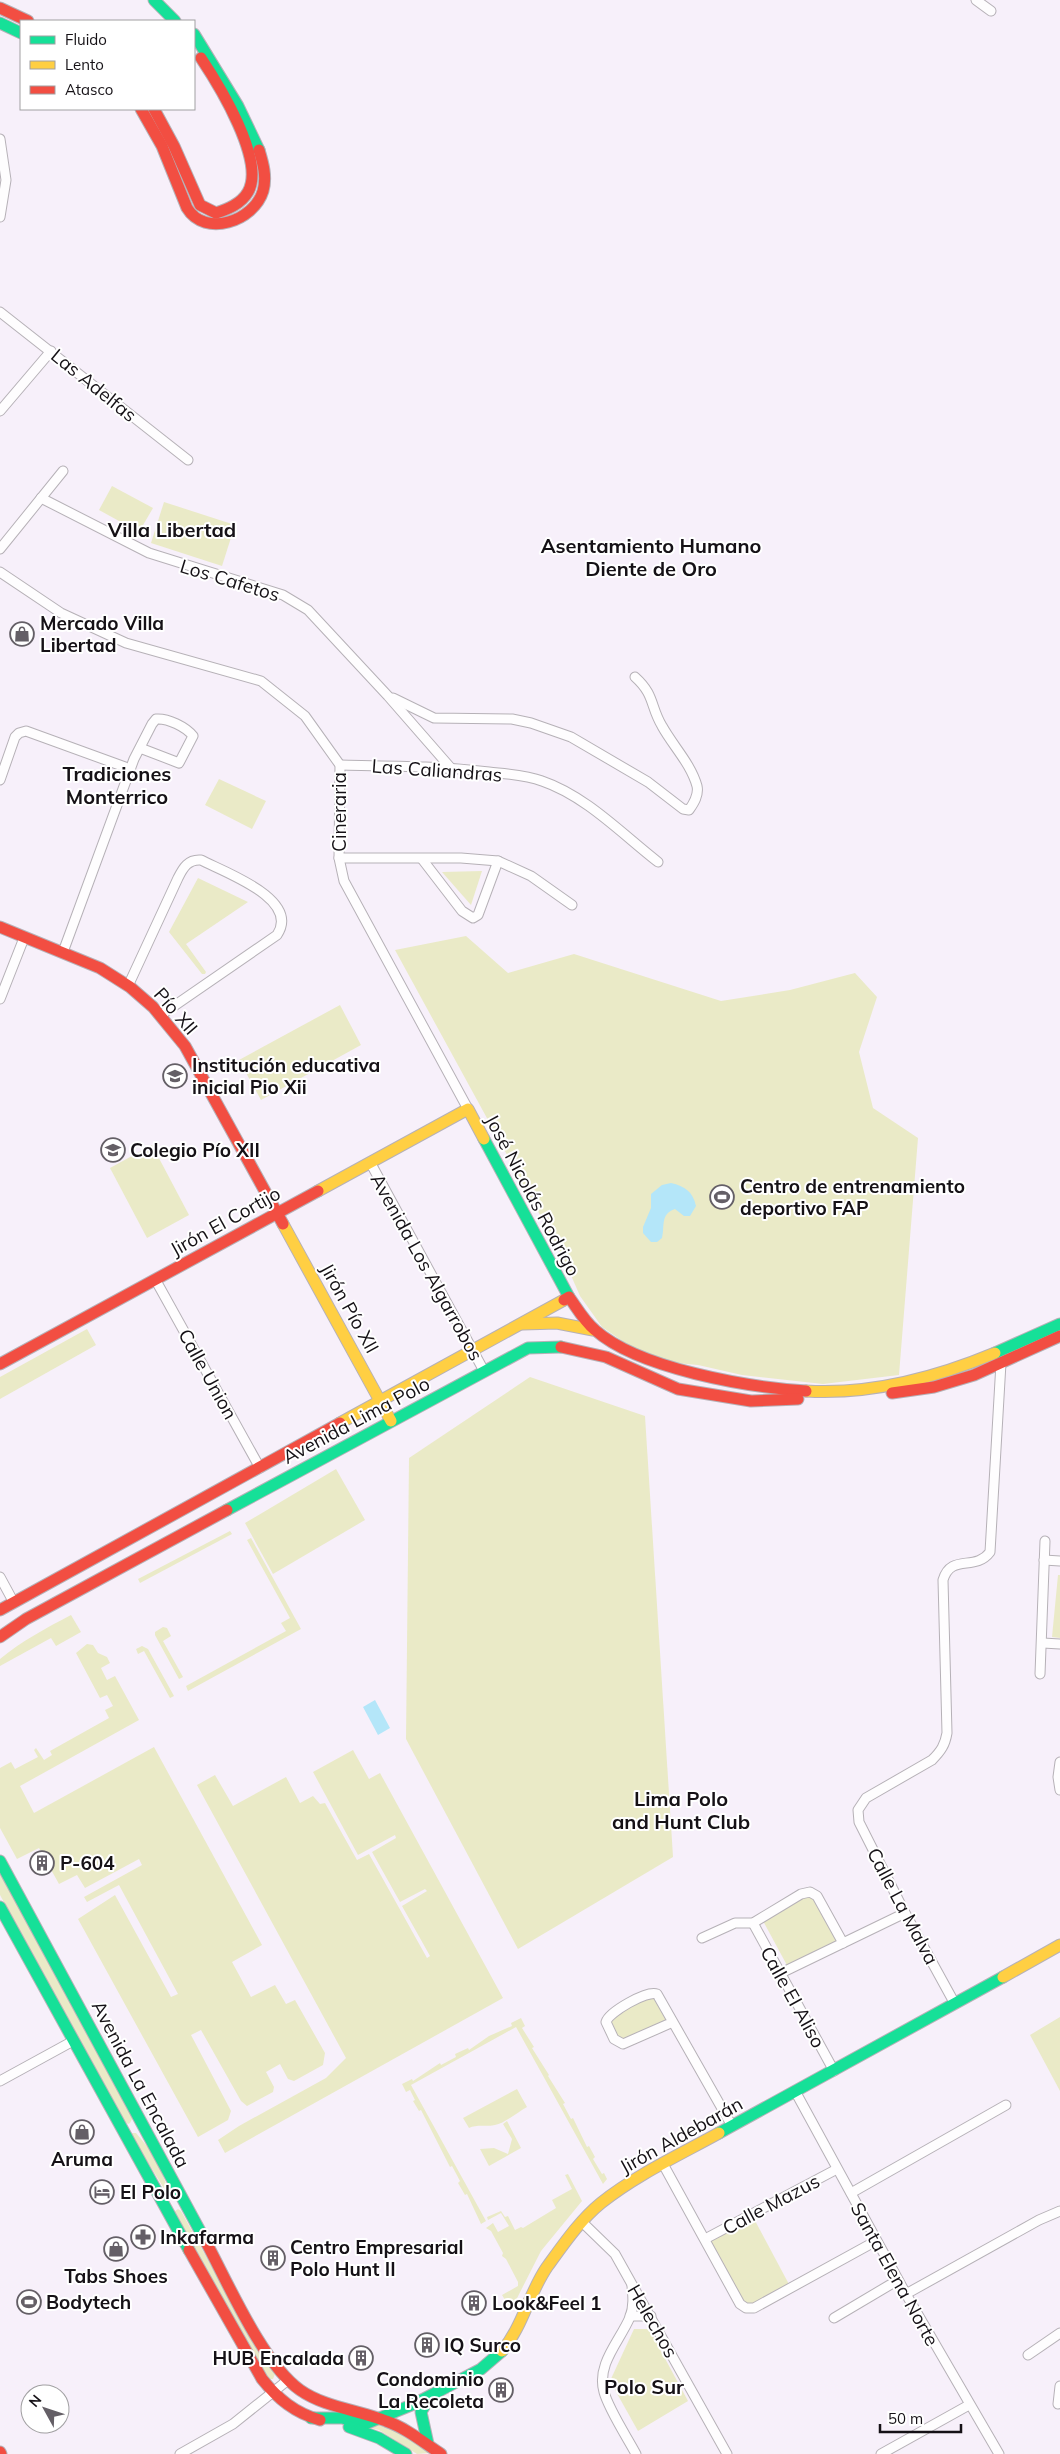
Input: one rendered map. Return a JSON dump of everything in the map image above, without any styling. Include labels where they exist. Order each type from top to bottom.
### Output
[{"type":"main road","points":[[154,0],[174,20]]},
{"type":"main road","points":[[166,0],[184,20]]},
{"type":"main road","points":[[0,8],[26,20]]},
{"type":"main road","points":[[0,23],[20,33]]},
{"type":"main road","points":[[142,110],[164,152],[175,182],[192,217],[212,226],[239,220],[260,200],[266,182],[260,154],[218,68],[195,35]]},
{"type":"main road","points":[[155,110],[174,146],[200,205],[216,213],[234,206],[248,192],[253,175],[246,147],[230,110],[210,72],[195,50]]},
{"type":"main road","name":"Pío XII","points":[[0,928],[96,966],[128,986],[161,1015],[185,1046],[277,1211]]},
{"type":"main road","name":"Jirón El Cortijo","points":[[0,1364],[277,1211],[468,1109]]},
{"type":"main road","name":"José Nicolás Rodrigo","points":[[468,1109],[559,1282],[595,1331]]},
{"type":"main road","name":"Jirón Pío XII","points":[[277,1211],[391,1421]]},
{"type":"main road","name":"Avenida Lima Polo","points":[[0,1610],[569,1297]]},
{"type":"main road","name":"Avenida Lima Polo","points":[[523,1324],[557,1322],[595,1331]]},
{"type":"main road","points":[[595,1331],[640,1356],[691,1372],[780,1390],[817,1391],[876,1387],[938,1374],[1003,1351],[1060,1324]]},
{"type":"main road","name":"Avenida Lima Polo","points":[[0,1637],[26,1619],[528,1348],[566,1347],[606,1357],[678,1389],[751,1401],[876,1396],[927,1388],[974,1375],[1060,1336]]},
{"type":"main road","points":[[203,1498],[214,1518]]},
{"type":"main road","name":"Avenida La Encalada","points":[[0,1861],[156,2146],[245,2316],[268,2354],[288,2380],[300,2390],[312,2396],[380,2418],[400,2427],[441,2454]]},
{"type":"main road","name":"Avenida La Encalada","points":[[1,1911],[256,2372],[273,2393],[289,2406],[311,2418],[367,2433],[406,2454]]},
{"type":"main road","name":"Jirón Aldebarán","points":[[311,2418],[342,2418],[359,2424],[380,2418],[431,2396],[481,2369],[503,2350],[517,2331],[546,2269],[582,2222],[600,2204],[629,2183],[1060,1945]]},
{"type":"main road","points":[[428,2444],[421,2412],[426,2401],[431,2396]]},
{"type":"street","points":[[976,0],[991,12]]},
{"type":"street","points":[[0,139],[6,180],[0,217]]},
{"type":"street","name":"Las Adelfas","points":[[0,312],[188,460]]},
{"type":"street","points":[[0,411],[51,351]]},
{"type":"street","points":[[0,549],[63,472]]},
{"type":"street","name":"Los Cafetos","points":[[41,498],[149,553],[283,595],[308,610],[388,696],[450,767]]},
{"type":"street","name":"Cineraria","points":[[0,572],[61,613],[126,643],[260,681],[305,716],[340,764],[339,858],[344,881],[468,1109]]},
{"type":"street","points":[[388,696],[434,718],[512,719],[531,723],[571,737],[648,782],[683,809],[689,810],[697,795],[697,787],[690,770],[660,725],[647,688],[635,677]]},
{"type":"street","points":[[63,952],[129,772],[140,748],[156,720],[164,718],[190,732],[193,736],[179,763],[140,748]]},
{"type":"street","points":[[0,780],[15,737],[26,731],[126,767],[129,772]]},
{"type":"street","name":"Las Caliandras","points":[[340,764],[450,767],[513,774],[542,781],[568,793],[594,810],[658,862]]},
{"type":"street","points":[[339,858],[462,858],[498,861],[531,876],[572,905]]},
{"type":"street","points":[[422,859],[462,911],[473,918],[478,915],[498,861]]},
{"type":"street","points":[[128,986],[178,878],[188,863],[194,860],[201,860],[267,895],[279,910],[283,920],[282,928],[277,935],[161,1015]]},
{"type":"street","points":[[0,999],[24,938]]},
{"type":"street","name":"Avenida Los Algarrobos","points":[[370,1162],[474,1349],[484,1371]]},
{"type":"street","name":"Calle Union","points":[[155,1279],[260,1468]]},
{"type":"street","name":"Calle La Malva","points":[[955,2004],[905,1913],[859,1822],[858,1814],[860,1805],[869,1796],[932,1760],[941,1752],[945,1743],[947,1733],[943,1580],[945,1574],[956,1564],[978,1562],[984,1559],[990,1552],[1001,1363]]},
{"type":"street","points":[[1040,1674],[1043,1643],[1045,1541]]},
{"type":"street","points":[[1044,1560],[1060,1561]]},
{"type":"street","points":[[0,1577],[13,1602]]},
{"type":"street","points":[[1043,1643],[1060,1644]]},
{"type":"street","points":[[1060,1762],[1058,1777],[1060,1790]]},
{"type":"street","points":[[702,1938],[735,1923],[753,1923],[801,1894],[810,1892],[817,1896],[843,1943]]},
{"type":"street","points":[[780,1974],[905,1913]]},
{"type":"street","name":"Calle El Aliso","points":[[753,1923],[834,2071]]},
{"type":"street","points":[[673,2022],[623,2044],[611,2035],[606,2022],[613,2012],[652,1992],[660,1996],[732,2126]]},
{"type":"street","points":[[0,2081],[73,2041]]},
{"type":"street","name":"Santa Elena Norte","points":[[796,2091],[898,2280],[999,2454]]},
{"type":"street","points":[[851,2193],[1006,2105]]},
{"type":"street","points":[[663,2164],[740,2304],[746,2308],[754,2308],[876,2240]]},
{"type":"street","name":"Calle Mazus","points":[[704,2239],[837,2169]]},
{"type":"street","points":[[906,2294],[1039,2220],[1060,2212]]},
{"type":"street","name":"Helechos","points":[[582,2222],[614,2254],[651,2316],[727,2454]]},
{"type":"street","points":[[834,2318],[898,2280]]},
{"type":"street","points":[[631,2283],[633,2302],[630,2316],[606,2362],[602,2379],[604,2392],[636,2454]]},
{"type":"street","points":[[630,2316],[651,2316]]},
{"type":"street","points":[[1028,2355],[1060,2333]]},
{"type":"street","points":[[180,2454],[233,2424],[288,2380]]},
{"type":"street","points":[[1058,2404],[1060,2386]]},
{"type":"street","points":[[881,2454],[969,2405]]},
{"type":"green space","points":[[112,486],[153,508],[139,532],[99,510]]},
{"type":"green space","points":[[164,502],[235,525],[222,566],[151,543]]},
{"type":"green space","points":[[219,779],[266,801],[252,829],[205,805]]},
{"type":"green space","points":[[482,871],[471,905],[442,872]]},
{"type":"green space","points":[[198,878],[248,902],[186,944],[206,972],[205,974],[202,974],[169,932]]},
{"type":"green space","name":"Centro de entrenamiento deportivo FAP","points":[[466,936],[508,973],[574,954],[721,1001],[790,990],[855,973],[877,997],[859,1052],[873,1108],[918,1138],[899,1375],[823,1384],[742,1375],[698,1365],[665,1362],[640,1353],[602,1327],[580,1296],[563,1257],[395,950]]},
{"type":"green space","points":[[340,1005],[361,1045],[261,1100],[239,1060]]},
{"type":"green space","points":[[152,1145],[189,1215],[147,1238],[110,1168]]},
{"type":"green space","points":[[87,1329],[96,1345],[0,1399],[0,1377]]},
{"type":"green space","points":[[530,1377],[645,1416],[673,1857],[518,1949],[406,1739],[409,1458]]},
{"type":"green space","points":[[336,1469],[365,1520],[273,1574],[245,1523]]},
{"type":"green space","points":[[230,1531],[232,1534],[140,1583],[138,1579]]},
{"type":"green space","points":[[251,1538],[301,1629],[188,1691],[186,1686],[286,1631],[281,1623],[290,1618],[247,1540]]},
{"type":"green space","points":[[1058,1575],[1060,1575],[1060,1638],[1052,1637]]},
{"type":"green space","points":[[71,1615],[81,1632],[56,1646],[51,1638],[0,1666],[0,1659],[8,1652]]},
{"type":"green space","points":[[163,1627],[167,1628],[171,1636],[163,1641],[183,1677],[179,1679],[155,1635],[155,1632]]},
{"type":"green space","points":[[87,1644],[93,1645],[98,1653],[107,1657],[110,1663],[101,1668],[107,1680],[115,1676],[139,1720],[20,1786],[34,1813],[154,1747],[262,1945],[232,1962],[251,1997],[275,1985],[286,2004],[295,2000],[325,2053],[323,2065],[294,2081],[288,2079],[280,2064],[266,2072],[274,2087],[273,2092],[247,2106],[241,2101],[201,2030],[191,2035],[231,2111],[228,2120],[198,2137],[78,1919],[115,1895],[171,1997],[178,1994],[119,1885],[87,1902],[84,1897],[142,1865],[139,1859],[85,1888],[77,1875],[59,1884],[39,1848],[17,1859],[0,1828],[0,1768],[11,1762],[15,1769],[38,1757],[34,1750],[36,1748],[44,1760],[52,1755],[50,1751],[109,1718],[105,1710],[113,1706],[107,1695],[100,1698],[76,1653]]},
{"type":"green space","points":[[142,1646],[148,1649],[174,1696],[170,1698],[144,1651],[138,1654],[136,1649]]},
{"type":"green space","points":[[353,1750],[369,1779],[380,1773],[503,1998],[225,2153],[218,2140],[239,2126],[326,2078],[346,2058],[197,1785],[215,1775],[233,1806],[286,1777],[300,1803],[313,1796],[320,1804],[325,1803],[357,1860],[369,1854],[427,1958],[430,1956],[402,1906],[427,1891],[425,1889],[400,1902],[372,1852],[396,1838],[395,1835],[358,1855],[313,1772]]},
{"type":"green space","points":[[0,1871],[133,2117],[130,2123],[128,2124],[122,2119],[0,1895]]},
{"type":"green space","points":[[811,1893],[838,1942],[789,1969],[762,1919]]},
{"type":"green space","points":[[654,1995],[670,2024],[623,2045],[606,2019]]},
{"type":"green space","points":[[1060,2017],[1060,2091],[1030,2035]]},
{"type":"green space","points":[[521,2018],[525,2026],[522,2028],[534,2047],[532,2048],[565,2103],[563,2104],[571,2119],[573,2118],[587,2147],[589,2146],[595,2157],[593,2159],[607,2179],[603,2184],[516,2027],[411,2085],[486,2221],[481,2224],[467,2194],[465,2195],[458,2183],[460,2181],[452,2166],[450,2167],[421,2110],[419,2111],[413,2101],[415,2100],[410,2090],[406,2092],[402,2084],[412,2079],[413,2081],[440,2063],[441,2065],[456,2057],[455,2054],[468,2048],[469,2050],[489,2036],[512,2026],[511,2023]]},
{"type":"green space","points":[[517,2089],[527,2107],[499,2124],[469,2128],[463,2118]]},
{"type":"green space","points":[[507,2121],[521,2148],[489,2166],[480,2149],[494,2148],[508,2154],[512,2139],[503,2124]]},
{"type":"green space","points":[[136,2133],[156,2157],[169,2192],[168,2195],[131,2135]]},
{"type":"green space","points":[[568,2174],[582,2201],[541,2251],[511,2310],[502,2295],[518,2286],[518,2282],[506,2259],[502,2256],[503,2253],[491,2231],[486,2228],[493,2223],[498,2232],[509,2226],[501,2213],[488,2220],[487,2217],[501,2211],[505,2217],[508,2216],[515,2230],[523,2228],[556,2208],[552,2200],[572,2189],[565,2175]]},
{"type":"green space","points":[[178,2209],[181,2211],[260,2354],[275,2374],[273,2379],[269,2379],[252,2355],[174,2212]]},
{"type":"green space","points":[[752,2215],[791,2288],[746,2308],[705,2239]]},
{"type":"green space","points":[[634,2329],[649,2329],[688,2401],[638,2431],[610,2381]]},
{"type":"green space","points":[[376,2421],[403,2434],[430,2453],[417,2454],[379,2430],[366,2427]]},
{"type":"water","points":[[671,1183],[688,1190],[696,1206],[690,1216],[684,1216],[675,1209],[670,1211],[665,1217],[662,1238],[657,1242],[651,1242],[643,1233],[643,1227],[651,1208],[651,1194],[662,1185]]},
{"type":"water","points":[[375,1700],[390,1728],[378,1735],[363,1707]]},
{"type":"traffic: fast","points":[[154,0],[174,20]]},
{"type":"traffic: fast","points":[[0,23],[20,33]]},
{"type":"traffic: fast","points":[[195,36],[238,106],[259,150]]},
{"type":"traffic: fast","points":[[484,1139],[569,1297]]},
{"type":"traffic: fast","points":[[995,1353],[1060,1324]]},
{"type":"traffic: fast","points":[[227,1510],[528,1348],[561,1347]]},
{"type":"traffic: fast","points":[[0,1861],[206,2242]]},
{"type":"traffic: fast","points":[[0,1907],[189,2250]]},
{"type":"traffic: fast","points":[[719,2133],[1003,1977]]},
{"type":"traffic: fast","points":[[311,2418],[342,2418],[365,2424],[414,2404],[481,2369],[502,2351]]},
{"type":"traffic: fast","points":[[428,2444],[421,2412],[429,2398]]},
{"type":"traffic: fast","points":[[349,2427],[379,2438],[406,2454]]},
{"type":"traffic: slow","points":[[318,1191],[468,1109],[484,1139]]},
{"type":"traffic: slow","points":[[283,1224],[391,1421]]},
{"type":"traffic: slow","points":[[340,1423],[564,1300]]},
{"type":"traffic: slow","points":[[523,1324],[557,1323],[593,1330]]},
{"type":"traffic: slow","points":[[806,1391],[831,1392],[903,1383],[949,1370],[995,1353]]},
{"type":"traffic: slow","points":[[1003,1977],[1060,1945]]},
{"type":"traffic: slow","points":[[502,2351],[521,2320],[535,2288],[547,2267],[586,2217],[601,2203],[629,2183],[719,2133]]},
{"type":"traffic: jam","points":[[0,8],[26,20]]},
{"type":"traffic: jam","points":[[155,110],[174,146],[200,205],[216,213],[230,208],[242,200],[248,192],[252,178],[251,162],[246,143],[229,104],[201,58]]},
{"type":"traffic: jam","points":[[142,110],[162,146],[187,208],[195,217],[205,222],[217,224],[228,222],[250,211],[258,202],[265,181],[259,150]]},
{"type":"traffic: jam","points":[[0,927],[100,968],[130,987],[153,1007],[185,1046],[283,1224]]},
{"type":"traffic: jam","points":[[0,1364],[318,1191]]},
{"type":"traffic: jam","points":[[564,1300],[569,1297],[584,1319],[595,1330],[614,1344],[638,1355],[695,1374],[755,1385],[806,1391]]},
{"type":"traffic: jam","points":[[892,1393],[934,1387],[974,1375],[1060,1336]]},
{"type":"traffic: jam","points":[[561,1347],[606,1357],[678,1389],[751,1401],[798,1399]]},
{"type":"traffic: jam","points":[[0,1610],[340,1423]]},
{"type":"traffic: jam","points":[[0,1637],[26,1619],[227,1510]]},
{"type":"traffic: jam","points":[[206,2242],[247,2322],[273,2362],[286,2378],[309,2396],[400,2427],[441,2454]]},
{"type":"traffic: jam","points":[[189,2250],[262,2379],[274,2393],[295,2409],[320,2420]]},
{"type":"place","name":"Mercado Villa Libertad","points":[[22,634]]},
{"type":"place","name":"Institución educativa inicial Pio Xii","points":[[175,1076]]},
{"type":"place","name":"Colegio Pío XII","points":[[113,1150]]},
{"type":"place","name":"Centro de entrenamiento deportivo FAP","points":[[722,1197]]},
{"type":"place","name":"P-604","points":[[42,1863]]},
{"type":"place","name":"Aruma","points":[[82,2132]]},
{"type":"place","name":"El Polo","points":[[102,2192]]},
{"type":"place","name":"Inkafarma","points":[[143,2237]]},
{"type":"place","name":"Tabs Shoes","points":[[116,2249]]},
{"type":"place","name":"Centro Empresarial Polo Hunt II","points":[[273,2258]]},
{"type":"place","name":"Bodytech","points":[[29,2302]]},
{"type":"place","name":"Look&Feel 1","points":[[474,2303]]},
{"type":"place","name":"IQ Surco","points":[[427,2345]]},
{"type":"place","name":"HUB Encalada","points":[[361,2358]]},
{"type":"place","name":"Condominio La Recoleta","points":[[501,2390]]},
{"type":"district","name":"Villa Libertad","points":[[172,530]]},
{"type":"district","name":"Asentamiento Humano Diente de Oro","points":[[651,558]]},
{"type":"district","name":"Tradiciones Monterrico","points":[[117,786]]},
{"type":"district","name":"Lima Polo and Hunt Club","points":[[681,1810]]},
{"type":"district","name":"Polo Sur","points":[[644,2387]]}]
